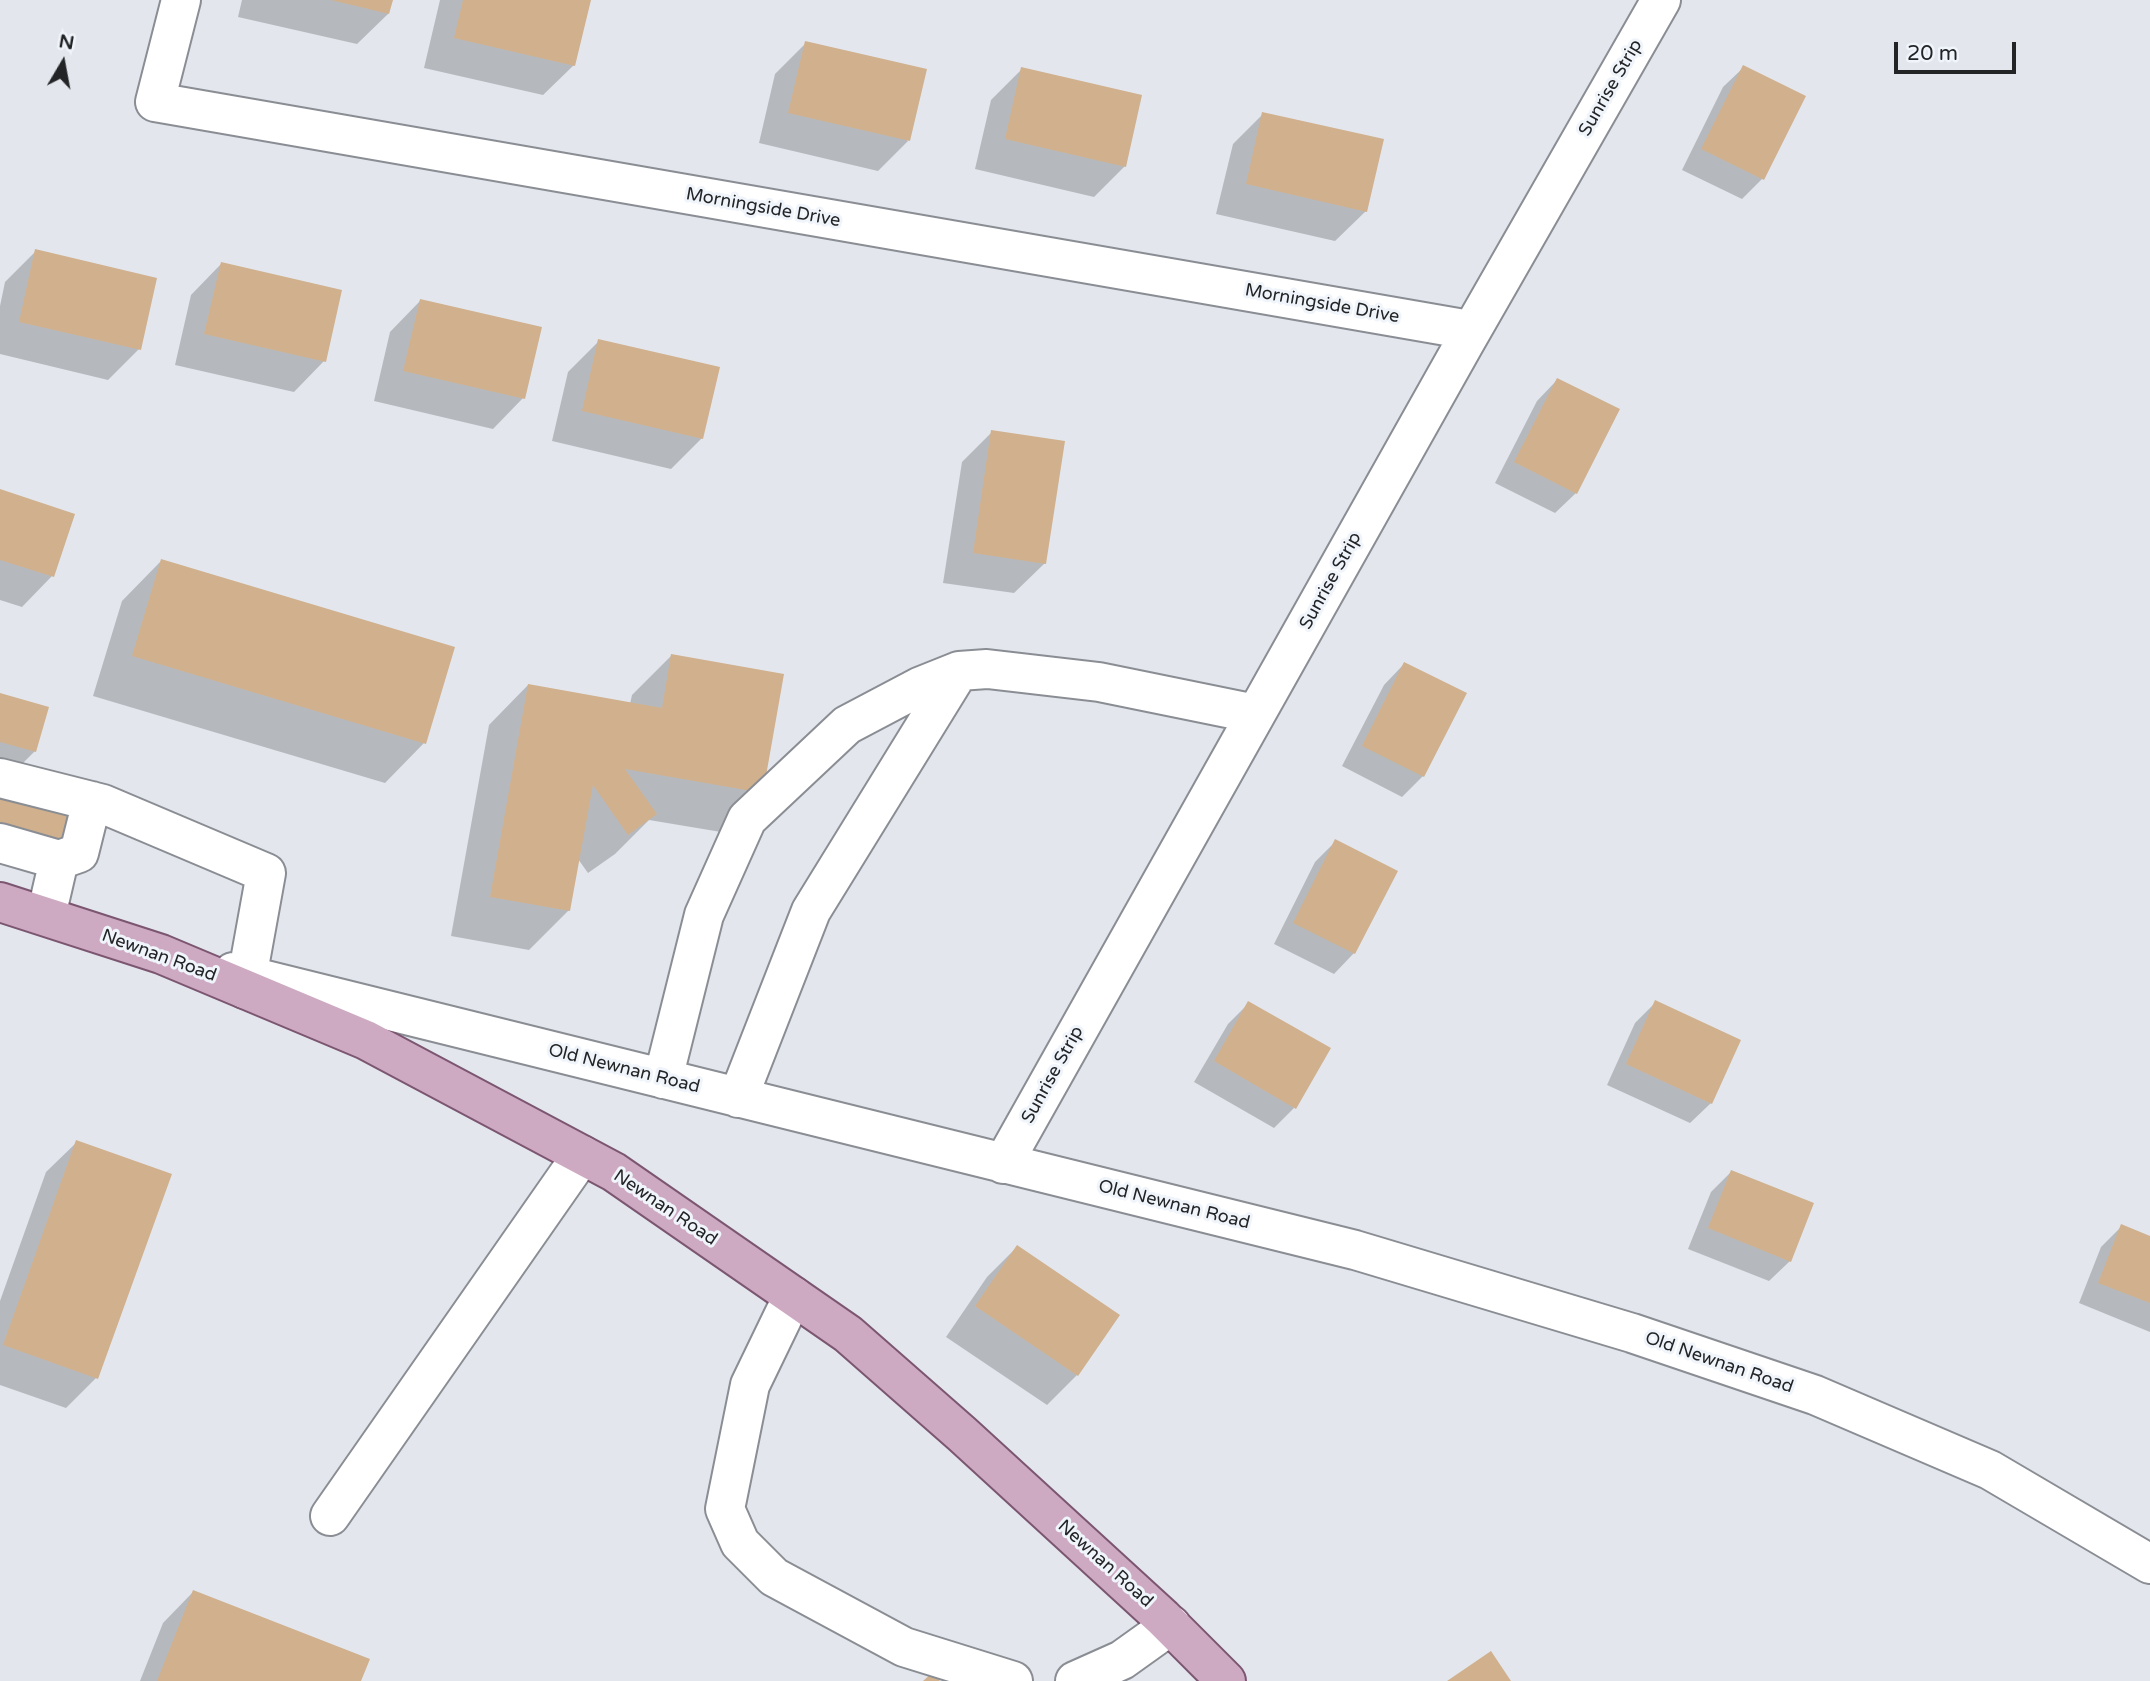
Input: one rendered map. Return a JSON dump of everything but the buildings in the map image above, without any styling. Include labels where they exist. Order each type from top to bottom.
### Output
[{"type":"main road","name":"Newnan Road","points":[[0,902],[246,983],[366,1040],[614,1172],[848,1334],[1171,1625],[1226,1681]]},
{"type":"street","name":"Morningside Drive","points":[[181,0],[155,102],[1458,328],[1464,344]]},
{"type":"street","name":"Sunrise Strip","points":[[1003,1164],[1464,344],[1661,0]]},
{"type":"street","points":[[663,1079],[704,915],[747,819],[847,725],[919,687],[959,671],[987,668],[1099,682],[1256,714]]},
{"type":"street","points":[[738,1097],[811,911],[959,671]]},
{"type":"street","points":[[0,778],[92,801],[266,873],[246,983]]},
{"type":"street","points":[[0,843],[59,860],[79,853],[92,801]]},
{"type":"street","points":[[46,916],[59,860]]},
{"type":"street","name":"Old Newnan Road","points":[[246,983],[738,1097],[1355,1250],[1632,1333],[1815,1395],[1990,1469],[2150,1564]]},
{"type":"street","points":[[330,1516],[582,1155]]},
{"type":"street","points":[[793,1296],[750,1385],[725,1509],[740,1543],[774,1577],[904,1647],[1013,1681]]},
{"type":"street","points":[[1075,1681],[1122,1660],[1171,1625]]}]
